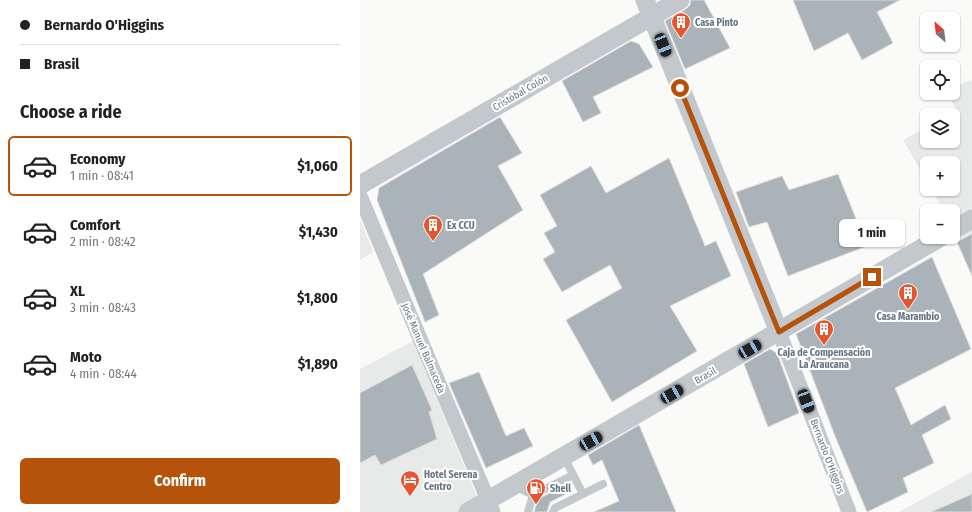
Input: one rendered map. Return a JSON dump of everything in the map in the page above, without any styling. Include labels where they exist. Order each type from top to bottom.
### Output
[{"type":"street","name":"Cristóbal Colón","points":[[360,185],[648,8],[680,0]]},
{"type":"street","name":"Bernardo O'Higgins","points":[[648,8],[779,332],[849,512]]},
{"type":"street","name":"José Manuel Balmaceda","points":[[360,196],[490,506]]},
{"type":"street","points":[[960,226],[972,219]]},
{"type":"street","name":"Brasil","points":[[468,512],[490,506],[513,486],[929,244]]},
{"type":"lane","points":[[564,457],[583,494]]},
{"type":"lane","points":[[528,512],[533,495],[573,475]]},
{"type":"lane","points":[[553,512],[555,508],[602,484]]},
{"type":"lane","points":[[513,486],[533,495]]},
{"type":"shaded area","points":[[972,80],[972,260],[960,239],[960,204],[940,204],[935,196],[960,196],[960,156],[920,156],[920,169],[903,140],[920,131],[920,148],[960,148],[960,108],[955,108],[951,100],[960,100],[960,84]]},
{"type":"shaded area","points":[[360,219],[373,252],[360,260]]},
{"type":"shaded area","points":[[413,341],[483,512],[360,512],[360,369]]},
{"type":"shaded area","points":[[972,472],[972,512],[899,512]]},
{"type":"building","name":"Casa Pinto","points":[[691,0],[704,0],[730,48],[685,69],[665,21],[686,9],[690,5]]},
{"type":"building","points":[[793,0],[900,0],[877,12],[893,43],[862,60],[848,33],[814,51]]},
{"type":"building","points":[[631,41],[639,44],[653,67],[593,97],[601,113],[583,122],[562,81]]},
{"type":"building","name":"Ex CCU","points":[[500,117],[522,153],[498,166],[523,210],[423,274],[439,315],[425,322],[377,200],[379,188]]},
{"type":"building","points":[[669,158],[705,246],[716,241],[731,276],[670,306],[697,351],[612,402],[566,320],[622,288],[610,265],[562,292],[543,259],[555,252],[544,233],[557,226],[540,195],[591,166],[606,193]]},
{"type":"building","points":[[838,174],[867,246],[788,276],[767,222],[749,227],[736,192],[782,176],[789,190]]},
{"type":"building","points":[[972,234],[972,276],[958,244],[960,244],[960,240]]},
{"type":"building","points":[[932,257],[971,349],[895,388],[911,425],[945,405],[951,419],[922,435],[934,463],[903,478],[908,492],[867,512],[835,436],[796,334]]},
{"type":"building","points":[[770,349],[777,353],[799,413],[768,427],[744,364]]},
{"type":"building","points":[[412,365],[432,410],[429,412],[437,439],[381,465],[375,455],[360,463],[360,393]]},
{"type":"building","points":[[479,372],[506,436],[524,428],[533,446],[486,468],[449,383]]},
{"type":"building","points":[[639,425],[676,512],[594,512],[619,501],[602,460],[593,465],[588,455]]},
{"type":"building","points":[[568,484],[572,491],[550,502],[547,512],[534,512],[538,499]]},
{"type":"building","points":[[972,494],[972,512],[931,512]]},
{"type":"place","name":"Casa Pinto","points":[[681,39]]},
{"type":"place","name":"Ex CCU","points":[[433,242]]},
{"type":"place","name":"Casa Marambio","points":[[908,310]]},
{"type":"place","name":"Caja de Compensación La Araucana","points":[[824,346]]},
{"type":"place","name":"Hotel Serena Centro","points":[[410,497]]},
{"type":"place","name":"Shell","points":[[536,505]]},
{"type":"route","points":[[680,88],[779,332],[872,277]]}]
